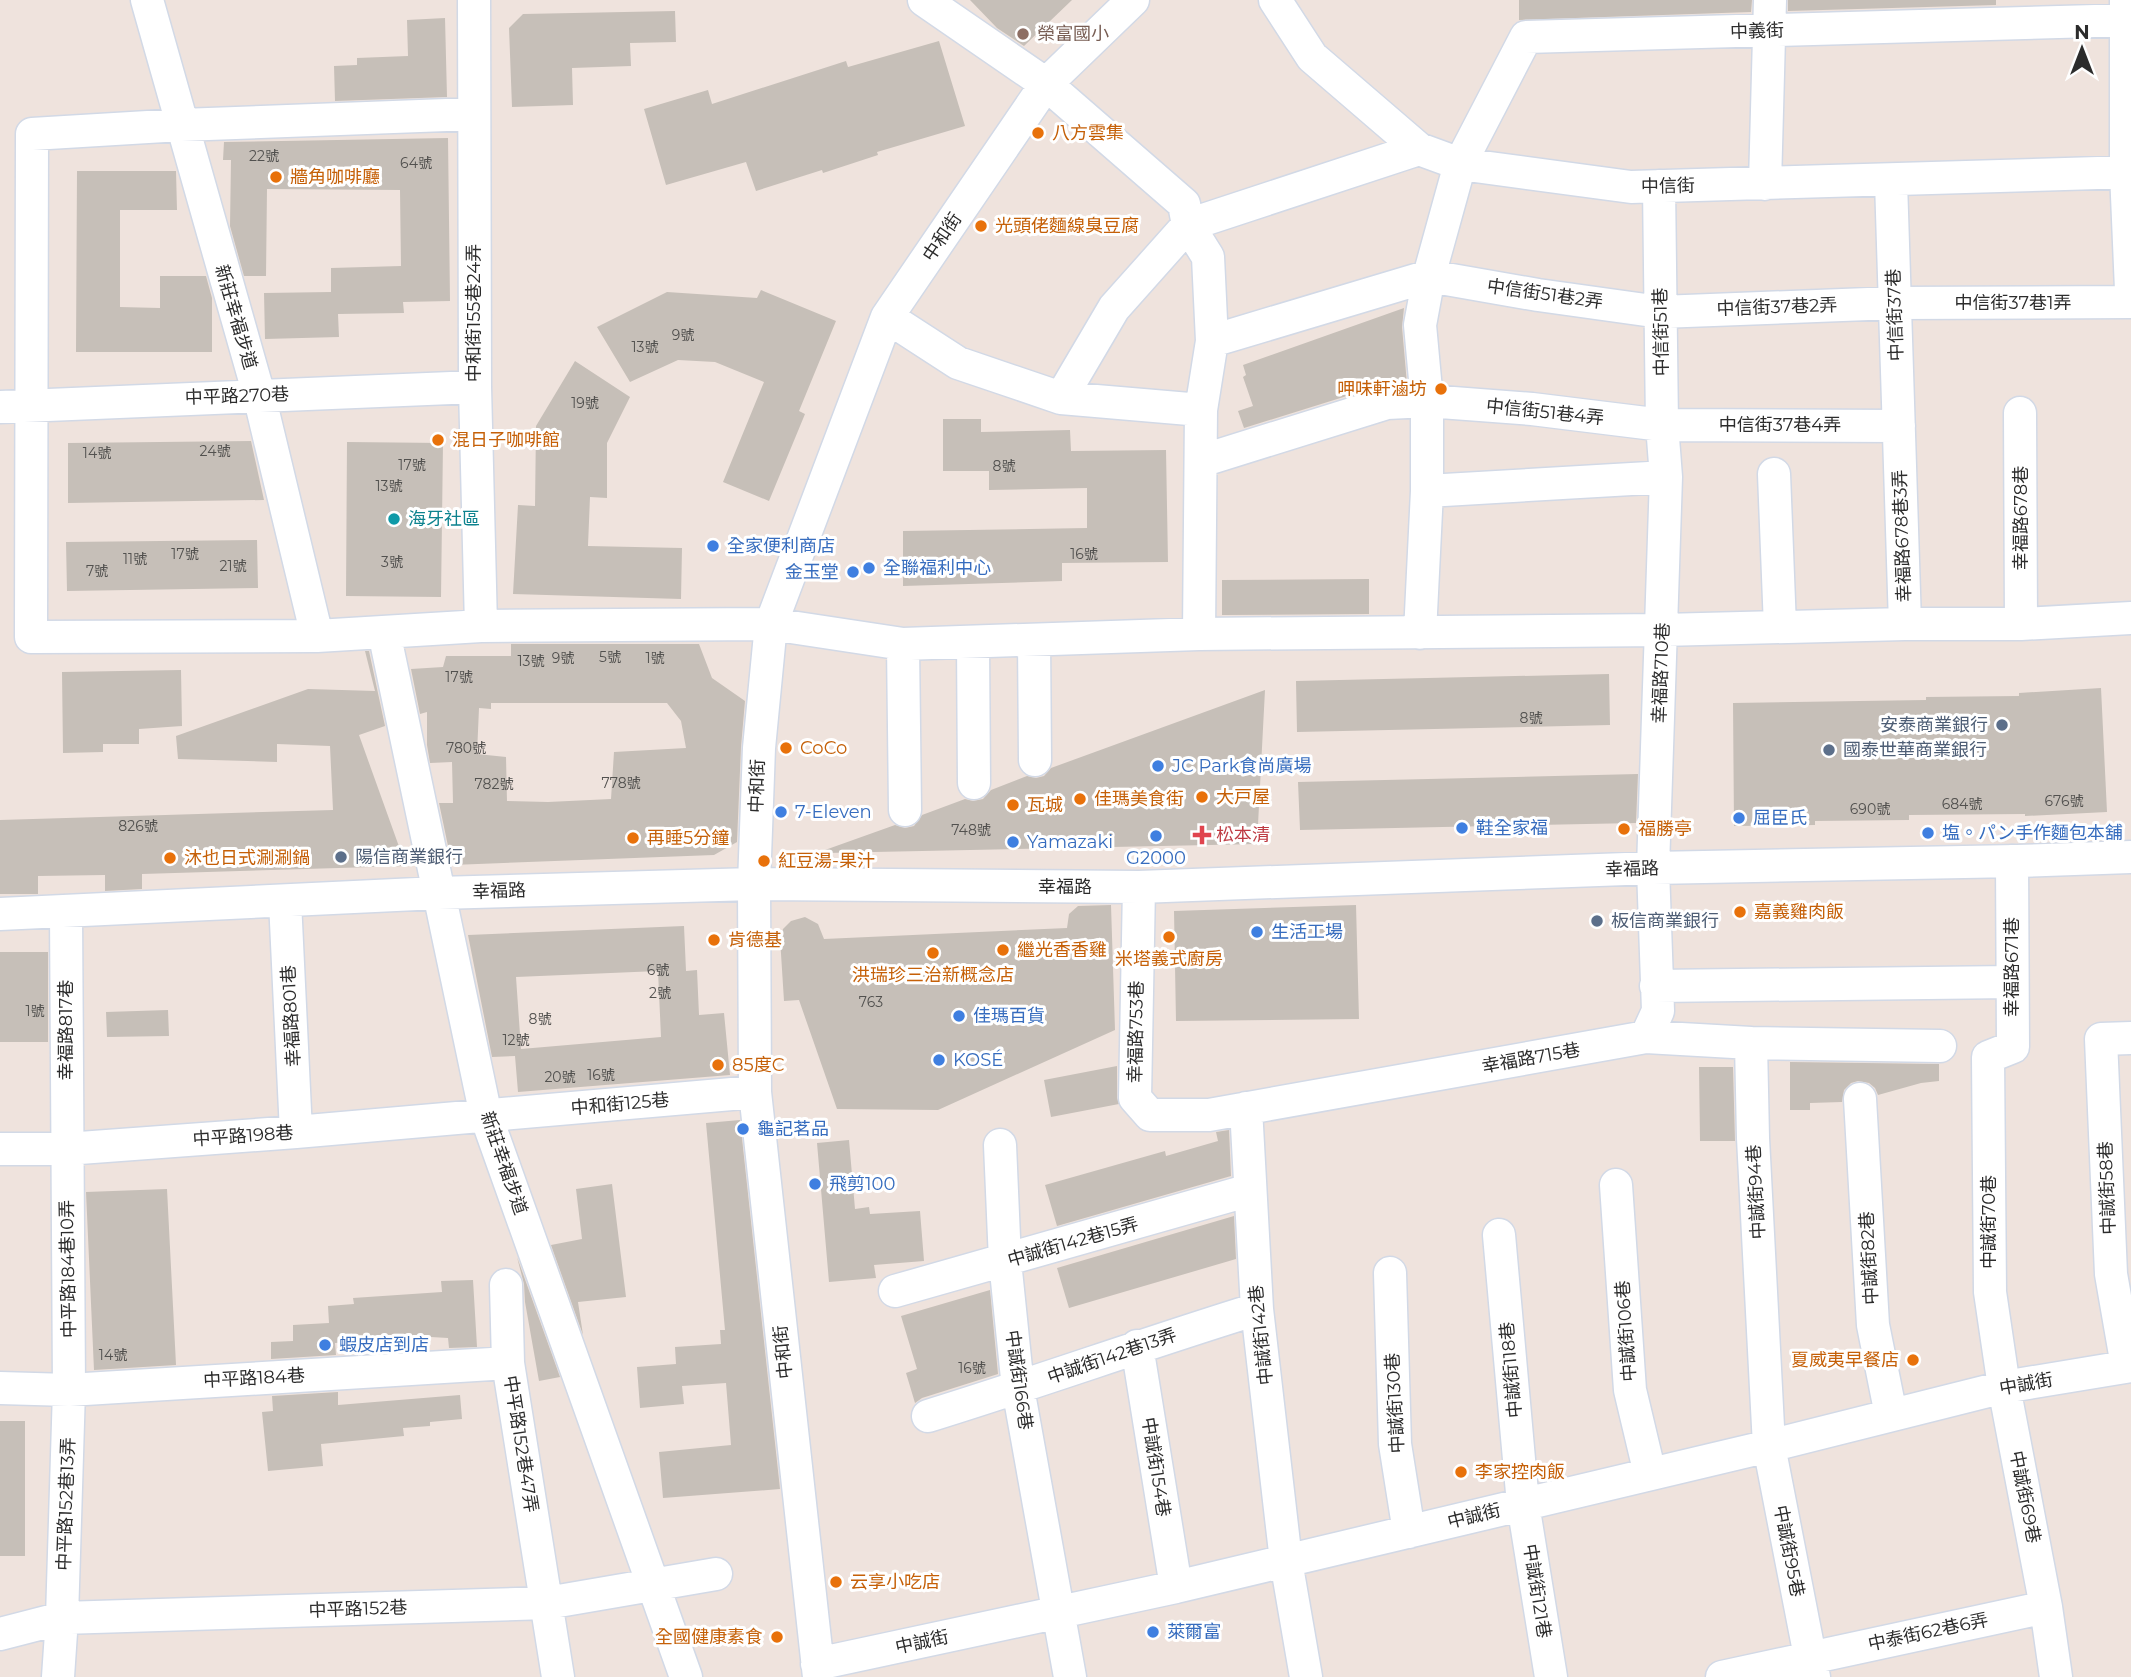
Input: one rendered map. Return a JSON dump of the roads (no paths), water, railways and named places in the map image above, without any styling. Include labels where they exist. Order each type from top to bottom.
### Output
[{"type":"street","name":"新莊幸福步道","points":[[147,0],[259,395],[317,636]]},
{"type":"street","name":"中和街155巷24弄","points":[[474,0],[475,387],[481,626]]},
{"type":"street","points":[[924,0],[1046,84],[1184,204],[1188,225],[1208,257],[1212,341],[1201,410],[1199,634]]},
{"type":"street","name":"中和街","points":[[818,1671],[755,1092],[754,884],[759,748],[771,624],[887,317],[1046,84],[1133,0]]},
{"type":"street","name":"中信街","points":[[1275,0],[1312,57],[1419,149],[1460,164],[1631,187],[2128,172]]},
{"type":"street","points":[[2128,14],[2131,290]]},
{"type":"street","name":"中義街","points":[[1460,164],[1526,37],[1770,15],[2128,14]]},
{"type":"street","points":[[1765,184],[1770,15]]},
{"type":"street","points":[[473,114],[181,125],[32,134],[32,636],[317,636],[481,626],[771,624],[903,645],[1199,634],[2021,624],[2131,618]]},
{"type":"street","points":[[1060,398],[1114,309],[1188,225],[1419,149]]},
{"type":"street","points":[[1420,633],[1427,491],[1427,401],[1420,325],[1429,276],[1460,164]]},
{"type":"street","name":"中信街37巷","points":[[1891,181],[1899,438]]},
{"type":"street","name":"中信街51巷","points":[[1659,186],[1665,477]]},
{"type":"street","points":[[1212,341],[1429,276]]},
{"type":"street","name":"中信街51巷2弄","points":[[1429,276],[1660,312]]},
{"type":"street","name":"中信街37巷1弄","points":[[1894,303],[2131,302]]},
{"type":"street","name":"中信街37巷2弄","points":[[1660,312],[1894,303]]},
{"type":"street","points":[[887,317],[958,363],[1060,398],[1201,410]]},
{"type":"street","name":"中平路270巷","points":[[0,407],[475,387]]},
{"type":"street","name":"中信街51巷4弄","points":[[1201,461],[1387,403],[1427,401],[1531,409],[1662,425]]},
{"type":"street","name":"幸福路678巷","points":[[2020,413],[2021,624]]},
{"type":"street","name":"中信街37巷4弄","points":[[1662,425],[1899,438]]},
{"type":"street","name":"幸福路678巷3弄","points":[[1899,438],[1905,624]]},
{"type":"street","points":[[1774,474],[1780,627]]},
{"type":"street","points":[[1427,491],[1665,477]]},
{"type":"street","name":"幸福路710巷","points":[[1653,868],[1665,477]]},
{"type":"street","name":"新莊幸福步道","points":[[384,632],[486,1116],[686,1677]]},
{"type":"street","points":[[1034,640],[1035,760]]},
{"type":"street","points":[[973,642],[974,783]]},
{"type":"street","points":[[903,645],[905,810]]},
{"type":"street","name":"幸福路","points":[[0,914],[438,893],[754,884],[1139,887],[1653,868],[2131,857]]},
{"type":"street","name":"幸福路671巷","points":[[1988,1057],[2013,1046],[2012,861]]},
{"type":"street","points":[[1653,868],[1658,1011],[1646,1037],[1751,1043],[1940,1046]]},
{"type":"street","name":"幸福路753巷","points":[[1139,887],[1135,1098],[1150,1115],[1209,1115],[1246,1108]]},
{"type":"street","name":"幸福路801巷","points":[[285,901],[296,1132]]},
{"type":"street","name":"幸福路817巷","points":[[66,912],[66,1149]]},
{"type":"street","points":[[1656,986],[2012,982]]},
{"type":"street","name":"幸福路715巷","points":[[1246,1108],[1646,1037]]},
{"type":"street","name":"中誠街58巷","points":[[2129,1366],[2110,1274],[2101,1039],[2131,1038]]},
{"type":"street","name":"中誠街94巷","points":[[1751,1043],[1753,1139],[1769,1446]]},
{"type":"street","name":"中誠街70巷","points":[[1988,1057],[1990,1292],[2004,1387]]},
{"type":"street","name":"中和街125巷","points":[[486,1116],[755,1092]]},
{"type":"street","name":"中誠街82巷","points":[[1860,1099],[1873,1325],[1891,1415]]},
{"type":"street","name":"中誠街142巷","points":[[1246,1108],[1257,1309],[1286,1561],[1306,1677]]},
{"type":"street","name":"中平路198巷","points":[[0,1149],[66,1149],[486,1116]]},
{"type":"street","name":"中誠街166巷","points":[[1000,1145],[1005,1261],[1017,1388],[1070,1677]]},
{"type":"street","name":"中平路184巷10弄","points":[[66,1149],[69,1390]]},
{"type":"street","name":"中誠街106巷","points":[[1616,1185],[1630,1391],[1650,1474]]},
{"type":"street","name":"中誠街142巷15弄","points":[[895,1292],[1250,1190]]},
{"type":"street","name":"中誠街118巷","points":[[1499,1236],[1523,1504]]},
{"type":"street","name":"中誠街130巷","points":[[1390,1273],[1395,1444],[1409,1532]]},
{"type":"street","name":"中平路152巷47弄","points":[[506,1285],[508,1363],[558,1677]]},
{"type":"street","name":"中誠街142巷13弄","points":[[928,1416],[1257,1309]]},
{"type":"street","name":"中誠街154巷","points":[[1137,1346],[1176,1587]]},
{"type":"street","name":"中平路184巷","points":[[0,1388],[69,1390],[508,1363]]},
{"type":"street","name":"中誠街","points":[[818,1671],[1769,1446],[2004,1387],[2129,1366]]},
{"type":"street","name":"中誠街69巷","points":[[2004,1387],[2046,1606],[2056,1677]]},
{"type":"street","name":"中平路152巷13弄","points":[[58,1677],[69,1390]]},
{"type":"street","name":"中誠街95巷","points":[[1769,1446],[1812,1667]]},
{"type":"street","name":"中誠街121巷","points":[[1523,1504],[1552,1677]]},
{"type":"street","name":"中平路152巷","points":[[0,1634],[62,1618],[547,1603],[716,1574]]},
{"type":"street","name":"中泰街62巷6弄","points":[[1722,1677],[1812,1667],[2046,1606]]},
{"type":"place","name":"榮富國小","points":[[1023,34]]},
{"type":"place","name":"八方雲集","points":[[1038,133]]},
{"type":"place","name":"牆角咖啡廳","points":[[276,177]]},
{"type":"place","name":"光頭佬麵線臭豆腐","points":[[981,226]]},
{"type":"place","name":"呷味軒滷坊","points":[[1441,389]]},
{"type":"place","name":"混日子咖啡館","points":[[438,440]]},
{"type":"place","name":"海牙社區","points":[[394,519]]},
{"type":"place","name":"全家便利商店","points":[[713,546]]},
{"type":"place","name":"全聯福利中心","points":[[869,568]]},
{"type":"place","name":"金玉堂","points":[[853,572]]},
{"type":"place","name":"安泰商業銀行","points":[[2002,725]]},
{"type":"place","name":"CoCo","points":[[786,748]]},
{"type":"place","name":"國泰世華商業銀行","points":[[1829,750]]},
{"type":"place","name":"JC Park食尚廣場","points":[[1158,766]]},
{"type":"place","name":"大戸屋","points":[[1202,797]]},
{"type":"place","name":"佳瑪美食街","points":[[1080,799]]},
{"type":"place","name":"瓦城","points":[[1013,805]]},
{"type":"place","name":"7-Eleven","points":[[781,812]]},
{"type":"place","name":"屈臣氏","points":[[1739,818]]},
{"type":"place","name":"鞋全家福","points":[[1462,828]]},
{"type":"place","name":"福勝亭","points":[[1624,829]]},
{"type":"place","name":"塩。パン手作麵包本舖","points":[[1928,833]]},
{"type":"place","name":"松本清","points":[[1202,835]]},
{"type":"place","name":"G2000","points":[[1156,836]]},
{"type":"place","name":"再睡5分鐘","points":[[633,838]]},
{"type":"place","name":"Yamazaki","points":[[1013,842]]},
{"type":"place","name":"陽信商業銀行","points":[[341,857]]},
{"type":"place","name":"沐也日式涮涮鍋","points":[[170,858]]},
{"type":"place","name":"紅豆湯-果汁","points":[[764,861]]},
{"type":"place","name":"嘉義雞肉飯","points":[[1740,912]]},
{"type":"place","name":"板信商業銀行","points":[[1597,921]]},
{"type":"place","name":"生活工場","points":[[1257,932]]},
{"type":"place","name":"米塔義式廚房","points":[[1169,937]]},
{"type":"place","name":"肯德基","points":[[714,940]]},
{"type":"place","name":"繼光香香雞","points":[[1003,950]]},
{"type":"place","name":"洪瑞珍三治新概念店","points":[[933,953]]},
{"type":"place","name":"佳瑪百貨","points":[[959,1016]]},
{"type":"place","name":"KOSÉ","points":[[939,1060]]},
{"type":"place","name":"85度C","points":[[718,1065]]},
{"type":"place","name":"龜記茗品","points":[[743,1129]]},
{"type":"place","name":"飛剪100","points":[[815,1184]]},
{"type":"place","name":"蝦皮店到店","points":[[325,1345]]},
{"type":"place","name":"夏威夷早餐店","points":[[1913,1360]]},
{"type":"place","name":"李家控肉飯","points":[[1461,1472]]},
{"type":"place","name":"云享小吃店","points":[[836,1582]]},
{"type":"place","name":"萊爾富","points":[[1153,1632]]},
{"type":"place","name":"全國健康素食","points":[[777,1637]]}]
